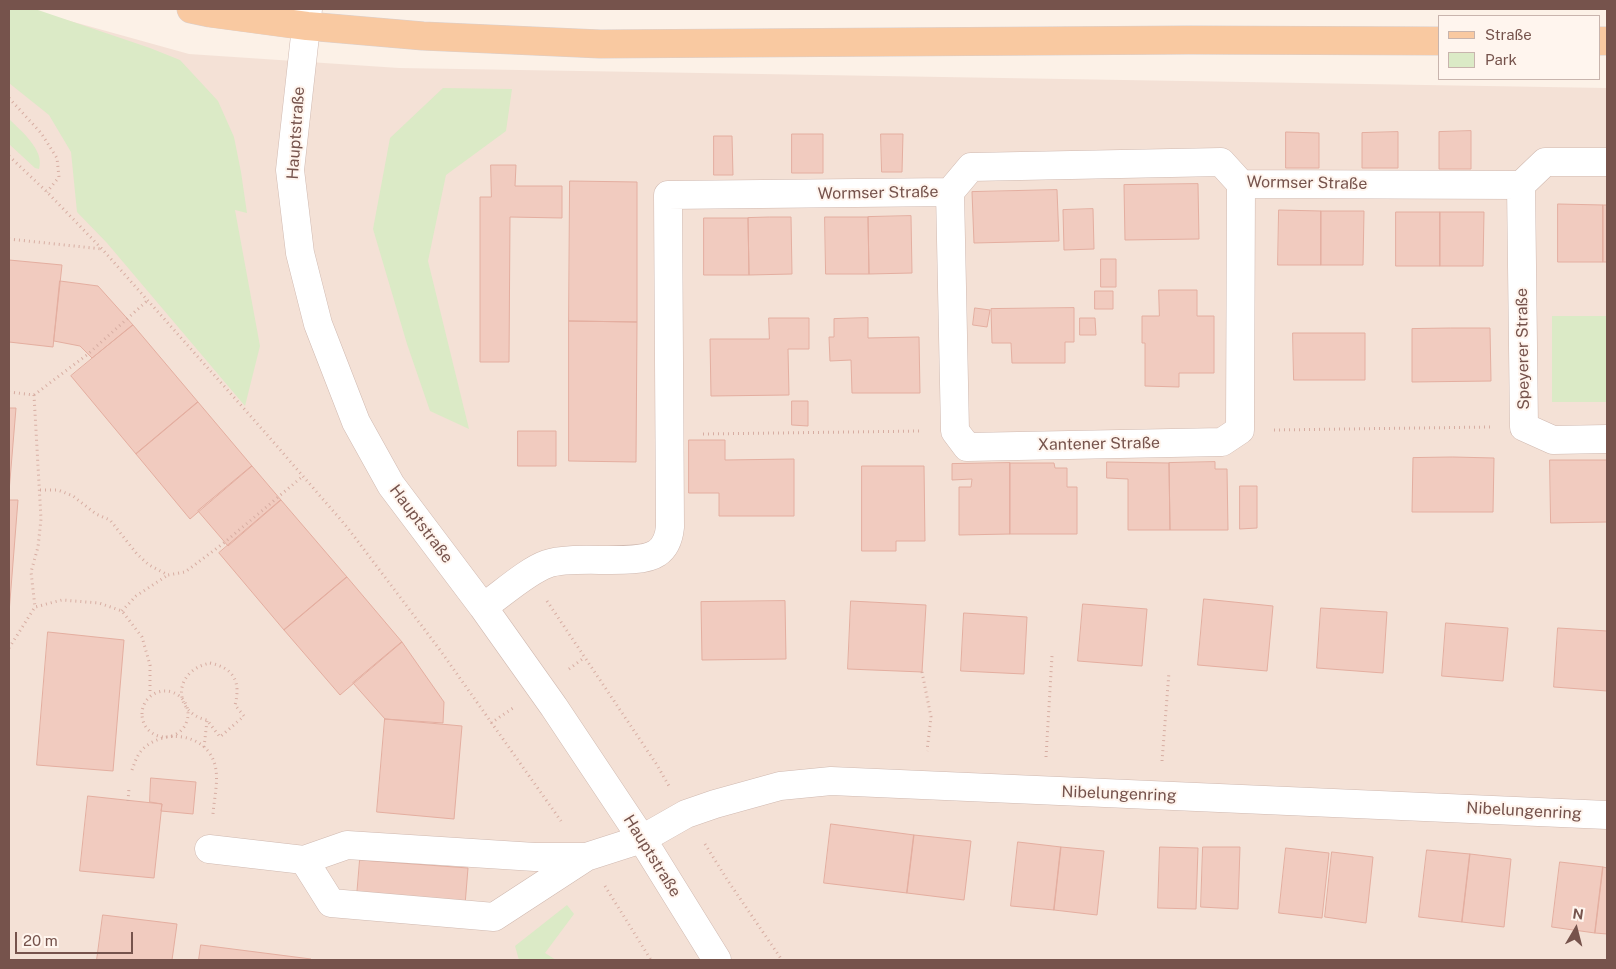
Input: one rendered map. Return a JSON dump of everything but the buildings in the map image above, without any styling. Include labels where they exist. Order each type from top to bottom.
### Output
[{"type":"main road","points":[[191,9],[210,13],[307,17],[423,36],[600,44],[1438,40]]},
{"type":"street","name":"Hauptstraße","points":[[307,17],[290,170],[300,253],[318,324],[356,422],[387,478],[483,607],[554,707],[642,839],[717,960]]},
{"type":"street","name":"Wormser Straße","points":[[483,607],[546,564],[563,560],[644,558],[656,554],[665,545],[669,536],[668,195],[950,192],[971,167],[1221,162],[1241,184],[1521,186]]},
{"type":"street","points":[[1521,186],[1545,162],[1607,162]]},
{"type":"street","points":[[1240,430],[1241,184]]},
{"type":"street","name":"Speyerer Straße","points":[[1521,186],[1524,427],[1553,440],[1607,439]]},
{"type":"street","points":[[950,192],[955,431]]},
{"type":"street","name":"Xantener Straße","points":[[955,431],[967,447],[1222,442],[1240,430]]},
{"type":"street","name":"Nibelungenring","points":[[586,857],[642,839],[686,814],[715,804],[780,786],[831,781],[1607,815]]},
{"type":"street","points":[[209,849],[304,860],[347,845],[535,857],[586,857]]},
{"type":"street","points":[[304,860],[331,903],[494,917],[586,857]]},
{"type":"path","points":[[9,98],[41,133],[58,158],[59,177],[47,192]]},
{"type":"path","points":[[9,158],[47,192],[102,249],[347,528],[434,642],[586,857],[651,960]]},
{"type":"path","points":[[9,239],[102,249]]},
{"type":"path","points":[[9,392],[34,395],[88,354],[148,300]]},
{"type":"path","points":[[9,648],[35,607],[32,572],[38,547],[41,519],[34,395]]},
{"type":"path","points":[[1240,430],[1524,427]]},
{"type":"path","points":[[669,434],[955,431]]},
{"type":"path","points":[[122,611],[136,596],[168,575],[185,572],[238,531],[302,476]]},
{"type":"path","points":[[40,490],[58,490],[73,496],[96,514],[110,520],[136,554],[149,565],[168,575]]},
{"type":"path","points":[[529,574],[657,765],[728,881],[782,960]]},
{"type":"path","points":[[35,607],[62,600],[99,603],[122,611],[142,637],[150,665],[150,696]]},
{"type":"path","points":[[1044,791],[1052,656]]},
{"type":"path","points":[[132,770],[137,757],[145,747],[156,740],[169,737],[176,735],[186,723],[188,716],[185,704],[182,695],[181,686],[185,677],[200,665],[210,663],[227,669],[237,684],[238,693],[235,705],[244,716],[220,737],[207,720],[198,718],[190,712],[185,704],[179,696],[173,692],[157,692],[145,701],[142,709],[143,724],[148,731],[161,737],[169,737],[181,736],[193,739],[204,747],[215,765],[217,776],[209,849]]},
{"type":"path","points":[[922,672],[931,717],[924,786]]},
{"type":"path","points":[[1159,796],[1169,672]]},
{"type":"path","points":[[204,747],[207,720]]},
{"type":"path","points":[[128,801],[129,788]]},
{"type":"shaded area","points":[[9,9],[27,9],[189,54],[399,68],[1607,88],[1607,960],[9,960]]},
{"type":"green space","points":[[9,9],[35,9],[180,60],[218,101],[234,137],[241,172],[247,213],[235,210],[260,346],[245,406],[107,243],[77,212],[71,152],[49,115],[9,83]]},
{"type":"green space","points":[[443,88],[512,89],[506,131],[446,175],[428,261],[469,429],[430,411],[407,344],[373,229],[390,138]]},
{"type":"green space","points":[[9,119],[31,141],[39,155],[39,169],[35,168],[9,144]]},
{"type":"green space","points":[[1552,316],[1607,316],[1607,402],[1552,402]]},
{"type":"green space","points":[[567,905],[574,914],[545,953],[556,960],[519,960],[515,946]]}]
